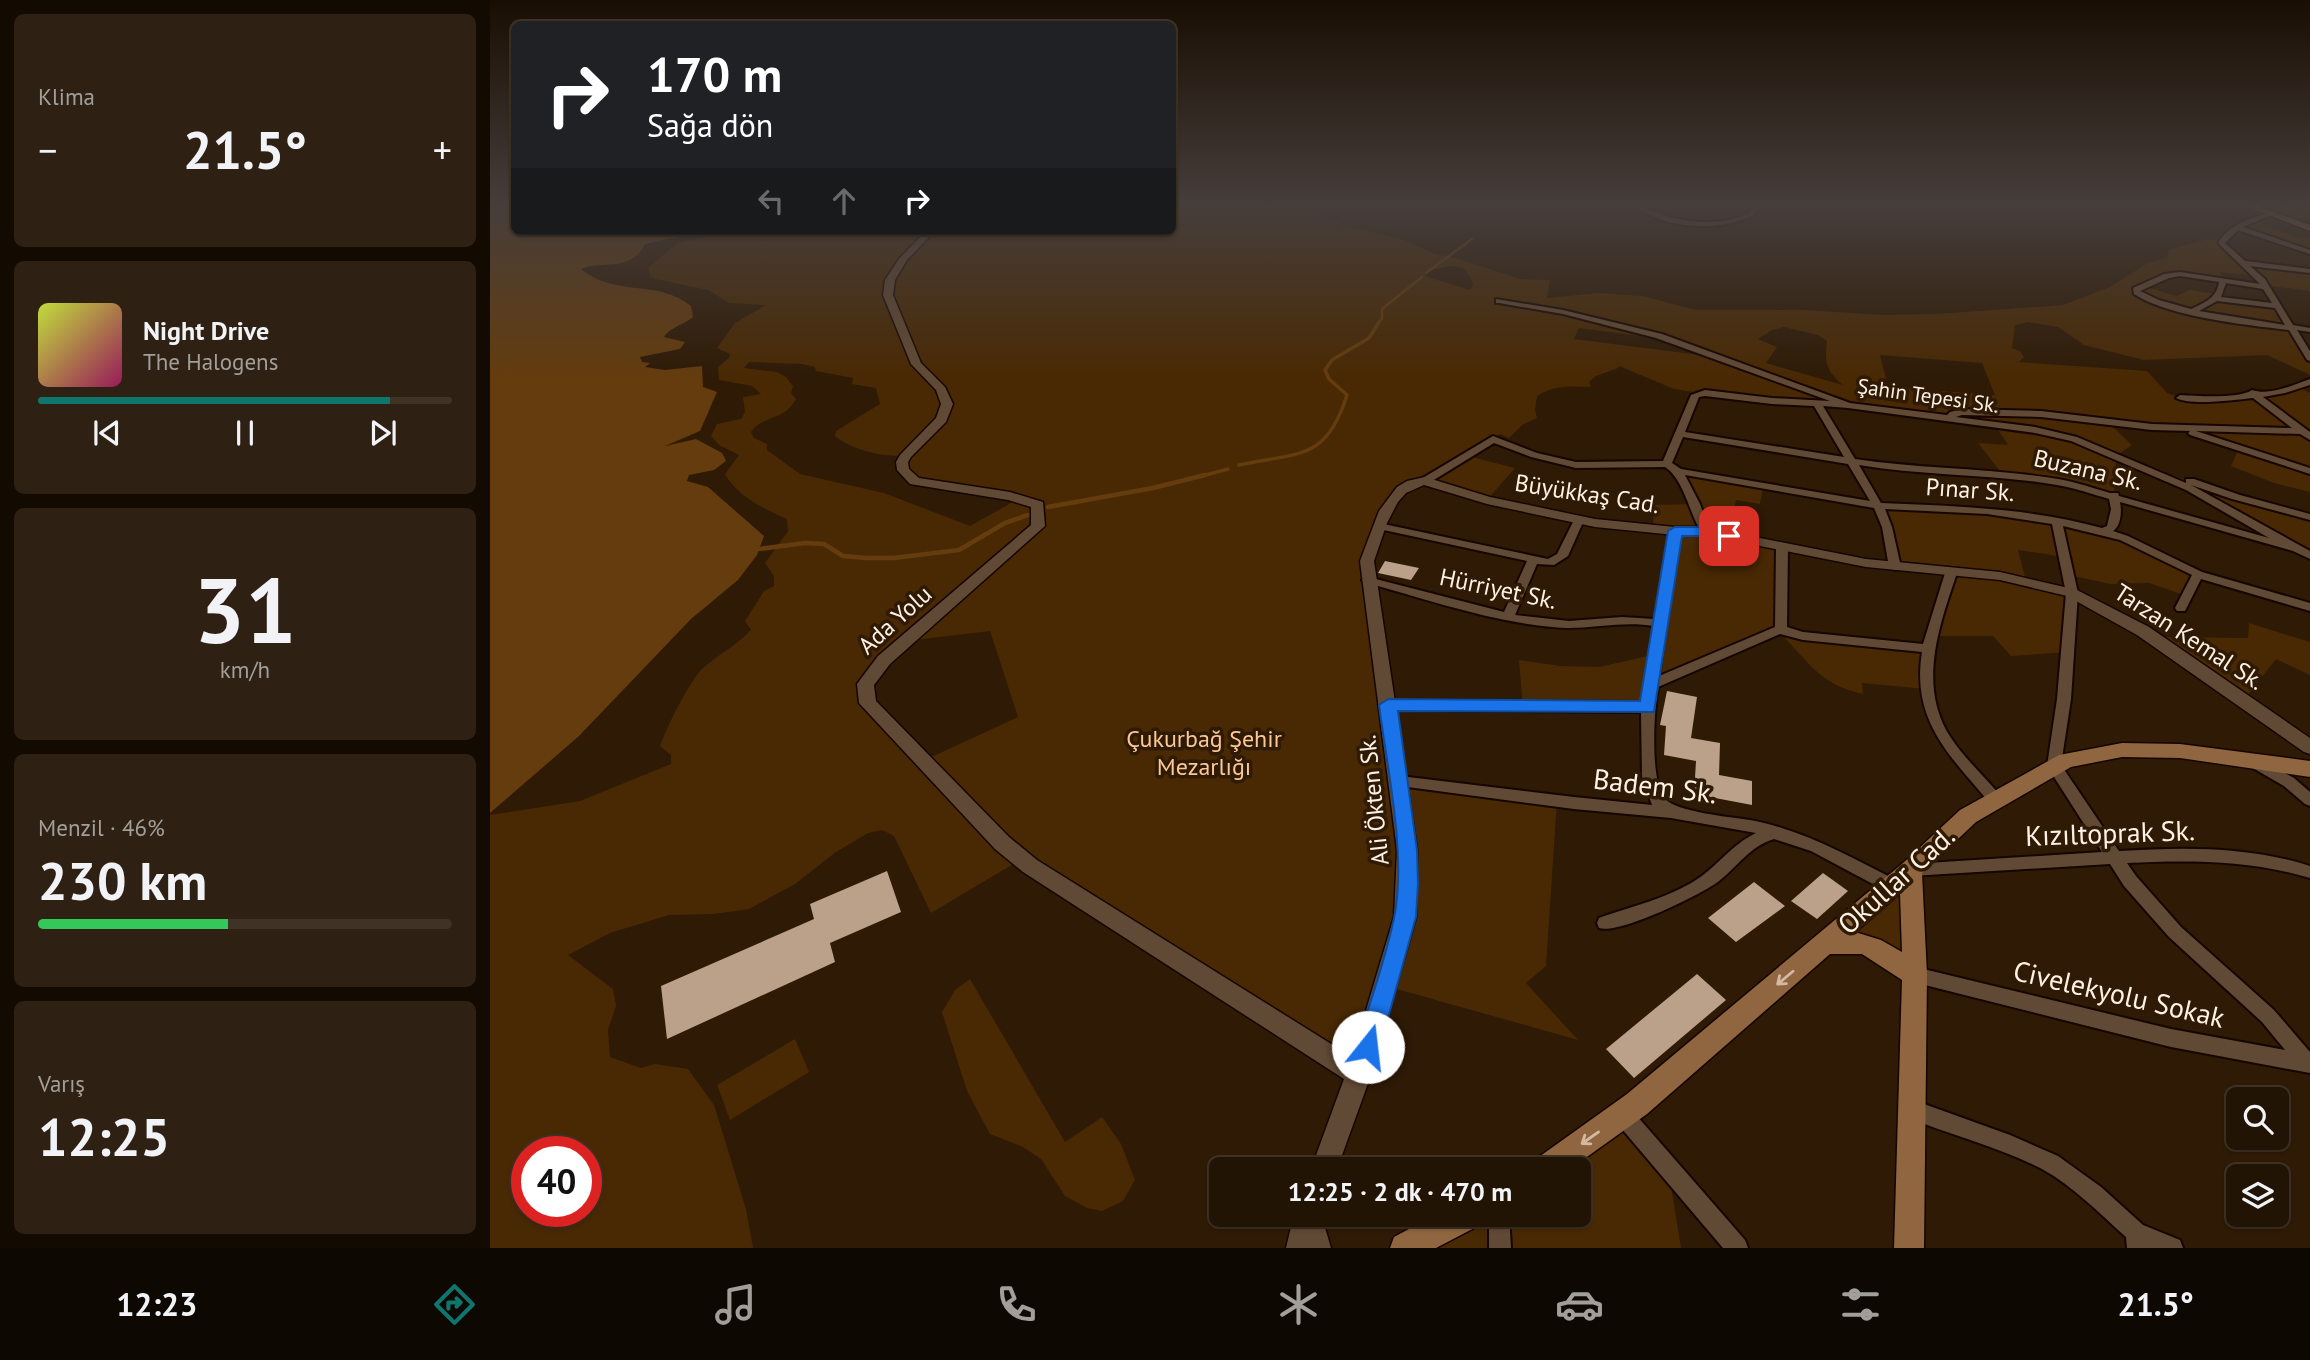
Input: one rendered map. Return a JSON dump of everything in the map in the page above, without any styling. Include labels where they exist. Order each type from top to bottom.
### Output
[{"type":"main road","name":"Okullar Cad.","points":[[1563,1157],[1623,1115],[1902,878],[1968,816],[2054,766],[2066,760],[2122,750],[2180,751],[2310,769]]},
{"type":"main road","points":[[1902,878],[1915,975],[1909,1248]]},
{"type":"main road","points":[[1822,946],[1843,940],[1863,943],[1888,955],[1915,975]]},
{"type":"main road","points":[[1405,1248],[1445,1227]]},
{"type":"street","name":"Ada Yolu","points":[[900,263],[890,280],[888,295],[916,364],[941,389],[947,404],[942,419],[906,455],[902,462],[903,470],[915,481],[1010,495],[1038,505],[1038,526],[884,660],[865,684],[868,703],[1002,843],[1030,866],[1363,1063]]},
{"type":"street","points":[[2243,263],[2265,287],[2310,358]]},
{"type":"street","points":[[2245,263],[2310,271]]},
{"type":"street","points":[[2265,287],[2180,274],[2167,276],[2136,290],[2138,294],[2155,301],[2192,312],[2310,330]]},
{"type":"street","points":[[2192,312],[2217,299],[2223,289],[2222,280]]},
{"type":"street","points":[[2217,299],[2277,306]]},
{"type":"street","name":"Şahin Tepesi Sk.","points":[[1499,301],[1563,312],[1659,336],[1847,405],[2046,432],[2074,439],[2190,488],[2297,549]]},
{"type":"street","points":[[2180,398],[2281,392],[2301,388],[2310,382]]},
{"type":"street","points":[[1667,464],[1695,395],[1704,393],[1847,405]]},
{"type":"street","points":[[2252,393],[2306,434]]},
{"type":"street","points":[[1817,404],[1878,506],[1895,566]]},
{"type":"street","points":[[1949,419],[1953,414],[1962,412],[2041,414],[2109,423],[2306,434]]},
{"type":"street","points":[[2180,428],[2310,471]]},
{"type":"street","name":"Buzana Sk.","points":[[1679,434],[1849,461],[2060,482],[2114,495],[2297,549],[2310,556]]},
{"type":"street","points":[[1425,481],[1493,439],[1534,455],[1576,465],[1667,464],[1678,471],[1705,531]]},
{"type":"street","points":[[2124,459],[2236,497],[2310,517]]},
{"type":"street","name":"Pınar Sk.","points":[[1678,471],[1878,506],[1987,510],[2105,531],[2198,574],[2310,607]]},
{"type":"street","name":"Ali Ökten Sk.","points":[[1328,1157],[1363,1063],[1405,917],[1407,850],[1367,561],[1379,526],[1397,494],[1415,482],[1425,481]]},
{"type":"street","name":"Büyükkaş Cad.","points":[[1425,481],[1488,500],[1579,520],[1675,531],[1705,531],[1895,566],[1951,573]]},
{"type":"street","points":[[2105,531],[2112,528],[2115,519],[2114,495]]},
{"type":"street","points":[[1379,526],[1550,564],[1559,560],[1579,520]]},
{"type":"street","points":[[2057,521],[2073,593],[2064,699],[2054,766],[2130,881],[2175,932],[2268,1016],[2309,1064]]},
{"type":"street","points":[[1671,812],[1658,801],[1649,777],[1648,707],[1675,531]]},
{"type":"street","points":[[1781,629],[1782,546]]},
{"type":"street","points":[[1508,616],[1533,561]]},
{"type":"street","points":[[1951,573],[1926,648],[1926,689],[1932,716],[1944,739],[1995,799]]},
{"type":"street","name":"Tarzan Kemal Sk.","points":[[1951,573],[2000,576],[2073,593],[2143,631],[2310,747]]},
{"type":"street","points":[[2181,608],[2198,574]]},
{"type":"street","name":"Hürriyet Sk.","points":[[1368,580],[1508,616],[1556,624],[1632,619],[1662,624]]},
{"type":"street","points":[[1653,684],[1781,629]]},
{"type":"street","points":[[1781,629],[1803,636],[1926,648]]},
{"type":"street","points":[[1388,705],[1648,707]]},
{"type":"street","points":[[2251,761],[2289,782],[2310,800]]},
{"type":"street","name":"Badem Sk.","points":[[1399,781],[1671,812],[1776,832],[1902,878]]},
{"type":"street","points":[[1605,923],[1665,902],[1713,877],[1756,837],[1776,832]]},
{"type":"street","name":"Kızıltoprak Sk.","points":[[1902,878],[2115,858],[2222,856],[2302,866],[2310,872]]},
{"type":"street","name":"Civelekyolu Sokak","points":[[1915,975],[2171,1038],[2309,1064]]},
{"type":"street","points":[[1913,1110],[2010,1144],[2051,1163],[2094,1194],[2137,1240],[2172,1248]]},
{"type":"street","points":[[1623,1115],[1737,1248]]},
{"type":"street","points":[[1300,1248],[1305,1227]]},
{"type":"street","points":[[1311,1227],[1317,1248]]},
{"type":"street","points":[[1499,1227],[1500,1248]]},
{"type":"green space","name":"Çukurbağ Şehir Mezarlığı","points":[[654,263],[1472,263],[1520,279],[1550,280],[1547,298],[1598,293],[1643,296],[1696,310],[1804,310],[1885,315],[2063,305],[2110,287],[2148,263],[2245,263],[2310,271],[2310,291],[2264,285],[2258,276],[2220,272],[2223,280],[2180,274],[2143,286],[2176,296],[2190,290],[2221,295],[2218,299],[2277,306],[2310,358],[2310,375],[2267,355],[2144,360],[2084,345],[2058,327],[2028,322],[2015,325],[2012,348],[2020,351],[2024,357],[2019,362],[2147,371],[2167,393],[2180,398],[2301,388],[2310,393],[2310,492],[2274,483],[2231,466],[2239,448],[2180,428],[2110,424],[2132,445],[2116,456],[2114,495],[2003,475],[1978,443],[2008,445],[1995,425],[1848,405],[1674,389],[1619,366],[1596,376],[1589,382],[1591,387],[1563,387],[1543,392],[1537,396],[1537,418],[1522,425],[1509,438],[1500,434],[1468,456],[1515,468],[1487,500],[1425,481],[1397,494],[1367,561],[1400,780],[1557,801],[1546,966],[1526,983],[1578,1040],[1386,986],[1359,1075],[1022,859],[931,913],[894,836],[882,830],[868,833],[836,852],[795,884],[749,909],[714,914],[669,915],[610,933],[568,955],[613,989],[616,1006],[608,1030],[610,1057],[641,1068],[655,1064],[688,1069],[714,1105],[746,1209],[753,1248],[490,1248],[490,815],[580,801],[671,764],[671,755],[660,746],[673,716],[697,674],[751,630],[745,621],[764,591],[774,586],[774,576],[765,563],[788,531],[787,519],[752,501],[730,482],[725,474],[739,455],[719,445],[711,436],[717,424],[741,419],[745,412],[743,397],[761,394],[752,386],[719,380],[718,367],[730,354],[717,348],[735,323],[766,305],[729,303],[708,290],[651,278],[648,268]],"holes":[[[1459,267],[1468,273],[1473,285],[1470,290],[1425,276],[1431,270]],[[1784,327],[1818,335],[1827,341],[1828,366],[1833,376],[1843,385],[1766,363],[1777,347],[1758,339],[1772,330]],[[1579,328],[1671,340],[1708,356],[1574,339]],[[1880,355],[1982,363],[1995,395],[1888,387]],[[749,362],[802,364],[815,367],[816,371],[853,378],[852,384],[876,388],[880,404],[836,431],[835,436],[868,452],[905,455],[903,470],[915,481],[1018,499],[970,526],[884,493],[800,474],[767,450],[767,444],[754,438],[751,432],[791,406],[796,399],[791,393],[793,386],[786,377],[777,372],[744,368]],[[990,631],[1018,717],[925,760],[865,693],[906,641]]]},
{"type":"green space","points":[[2124,459],[2236,497],[2310,517],[2310,556],[2234,512]]},
{"type":"green space","points":[[1678,471],[1763,486],[1760,504],[1736,500],[1729,535],[1782,546],[1781,629],[1653,684],[1648,707],[1523,706],[1519,660],[1561,666],[1599,667],[1657,654],[1675,532],[1653,529],[1654,505],[1695,504]]},
{"type":"green space","points":[[1878,507],[1987,511],[2105,531],[2198,574],[2187,596],[2149,583],[2110,584],[2069,575],[2065,557],[2018,550],[2026,581],[2072,593],[2069,652],[2011,656],[1993,636],[1930,636],[1950,573],[1895,567]]},
{"type":"green space","points":[[2249,623],[2310,642],[2310,675],[2276,659],[2243,701],[2153,637],[2248,638]]},
{"type":"green space","points":[[1790,634],[1926,648],[1926,689],[1862,683],[1863,694],[1849,690],[1828,680],[1811,666],[1785,638]]},
{"type":"green space","points":[[1911,870],[1915,975],[1843,940]]},
{"type":"green space","points":[[970,979],[1065,1142],[1102,1117],[1121,1144],[1135,1180],[1123,1201],[1102,1211],[1087,1208],[1065,1196],[1041,1159],[1023,1147],[990,1134],[967,1091],[942,1012],[955,990]]},
{"type":"green space","points":[[795,1039],[809,1072],[730,1120],[717,1085]]},
{"type":"green space","points":[[1623,1115],[1668,1167],[1681,1248],[1405,1248],[1446,1227],[1591,1227],[1591,1157],[1563,1157]]},
{"type":"shaded area","points":[[490,263],[618,263],[581,269],[608,283],[664,292],[691,306],[693,317],[664,337],[685,342],[680,349],[640,357],[642,362],[650,363],[645,367],[665,370],[702,366],[703,387],[717,392],[700,431],[665,446],[696,439],[722,453],[726,461],[714,470],[689,475],[687,481],[708,487],[764,536],[757,555],[738,580],[691,619],[579,736],[490,813]]},
{"type":"building","points":[[1385,561],[1419,568],[1411,580],[1378,573]]},
{"type":"building","points":[[1667,691],[1697,697],[1691,738],[1720,743],[1719,775],[1752,781],[1752,805],[1694,794],[1696,761],[1664,755],[1666,726],[1660,725]]},
{"type":"building","points":[[887,871],[901,912],[830,943],[835,962],[667,1039],[661,986],[814,919],[810,904]]},
{"type":"building","points":[[1823,873],[1848,891],[1817,919],[1791,901]]},
{"type":"building","points":[[1754,882],[1785,906],[1736,942],[1708,918]]},
{"type":"building","points":[[1697,974],[1726,1000],[1634,1078],[1606,1049]]},
{"type":"waterway","points":[[1426,273],[1439,263]]},
{"type":"waterway","points":[[1378,324],[1382,319],[1382,309],[1422,277]]},
{"type":"waterway","points":[[1239,465],[1294,455],[1319,443],[1330,432],[1347,395],[1329,379],[1325,370],[1332,360],[1369,338],[1379,322]]},
{"type":"waterway","points":[[1198,477],[1228,469]]},
{"type":"waterway","points":[[1048,507],[1153,488],[1205,475]]},
{"type":"waterway","points":[[759,549],[805,543],[824,544],[843,556],[866,558],[894,558],[959,550],[1005,523],[1028,515]]},
{"type":"route","points":[[1368,1047],[1405,917],[1407,884],[1407,850],[1388,705],[1648,707],[1675,531],[1705,531],[1729,536]]}]
